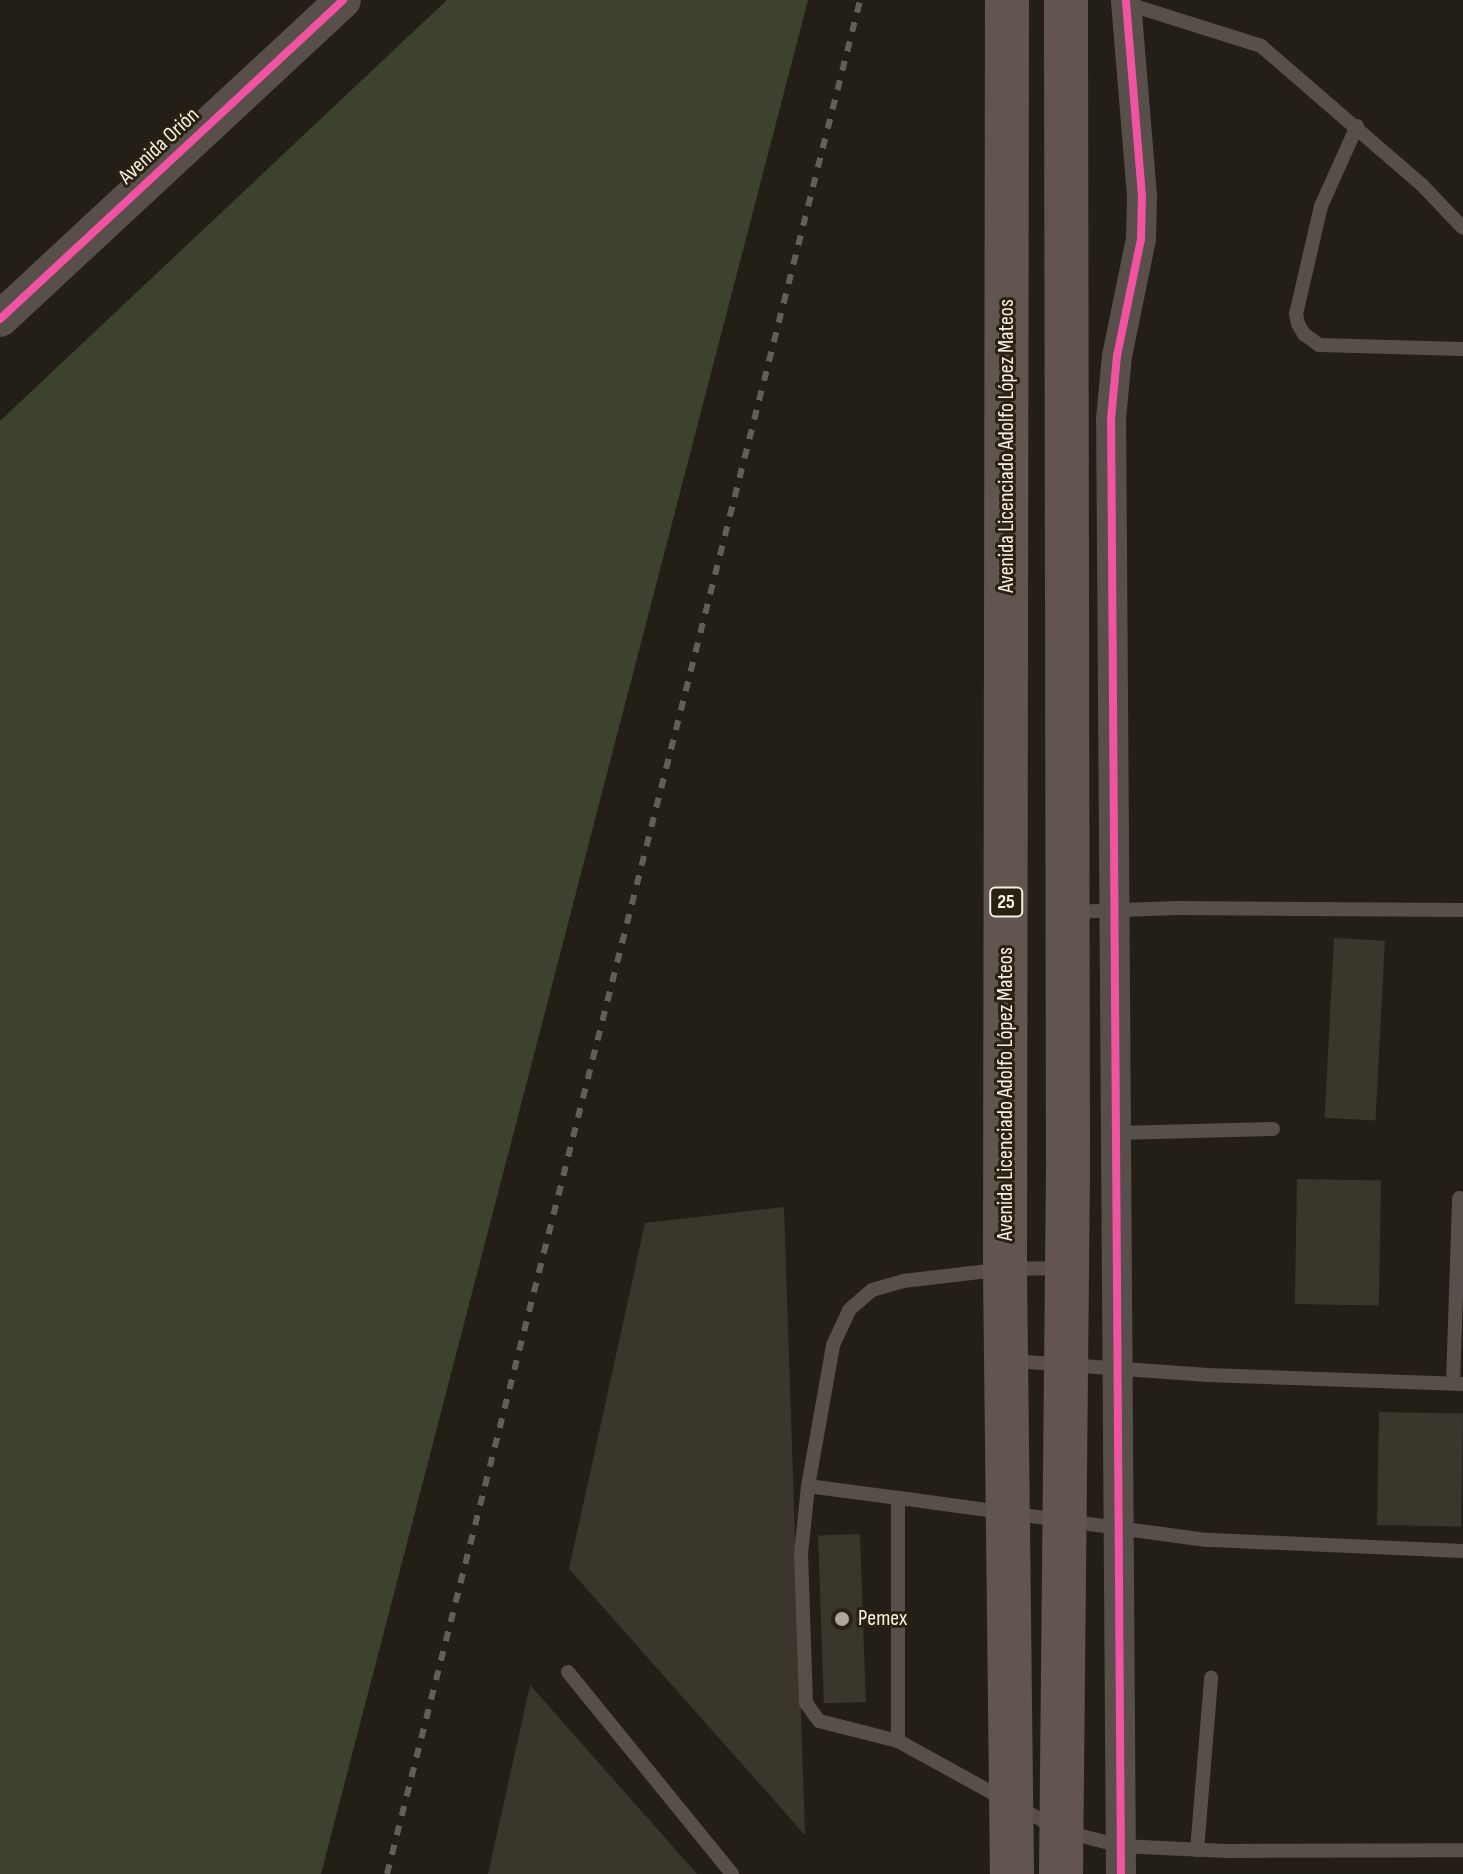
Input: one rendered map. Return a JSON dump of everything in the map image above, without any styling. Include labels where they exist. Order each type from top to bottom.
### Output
[{"type":"main road","name":"Avenida Licenciado Adolfo López Mateos","points":[[1007,0],[1005,1269],[1013,1804]]},
{"type":"main road","points":[[1061,1874],[1067,912],[1066,0]]},
{"type":"main road","name":"25","points":[[1012,1874],[1013,1804]]},
{"type":"street","name":"Avenida Orión","points":[[0,319],[343,0]]},
{"type":"street","points":[[1121,1860],[1111,419],[1117,356],[1141,239],[1142,196],[1123,1]]},
{"type":"lane","points":[[1123,1],[1261,46],[1357,126],[1422,185],[1463,228]]},
{"type":"lane","points":[[1357,126],[1321,206],[1296,314],[1298,324],[1304,334],[1319,345],[1463,349]]},
{"type":"lane","points":[[1067,912],[1463,910]]},
{"type":"lane","points":[[1117,1133],[1273,1129]]},
{"type":"lane","points":[[1007,1361],[1207,1375],[1458,1383],[1459,1198]]},
{"type":"lane","points":[[1066,1268],[1005,1269],[903,1281],[872,1290],[849,1310],[833,1345],[808,1486],[801,1554],[806,1703],[819,1721],[831,1727],[898,1741],[1121,1860],[1197,1850],[1463,1850]]},
{"type":"lane","points":[[808,1486],[1206,1540],[1463,1551]]},
{"type":"lane","points":[[898,1498],[898,1741]]},
{"type":"lane","points":[[568,1672],[732,1874]]},
{"type":"lane","points":[[1197,1850],[1211,1678]]},
{"type":"green space","points":[[447,0],[808,0],[321,1874],[0,1874],[0,421]]},
{"type":"building","points":[[1334,938],[1385,941],[1376,1120],[1325,1118]]},
{"type":"building","points":[[1297,1179],[1381,1180],[1379,1305],[1295,1304]]},
{"type":"building","points":[[784,1207],[805,1835],[569,1569],[645,1223]]},
{"type":"building","points":[[1379,1412],[1463,1413],[1461,1526],[1377,1525]]},
{"type":"building","name":"Pemex","points":[[860,1534],[866,1702],[824,1703],[818,1535]]},
{"type":"building","points":[[530,1685],[697,1874],[488,1874]]},
{"type":"railway","points":[[387,1874],[860,0]]},
{"type":"cycle path","points":[[0,319],[343,0]]},
{"type":"cycle path","points":[[1121,1874],[1111,419],[1117,356],[1141,239],[1142,196],[1126,0]]},
{"type":"place","name":"Pemex","points":[[842,1619]]}]
